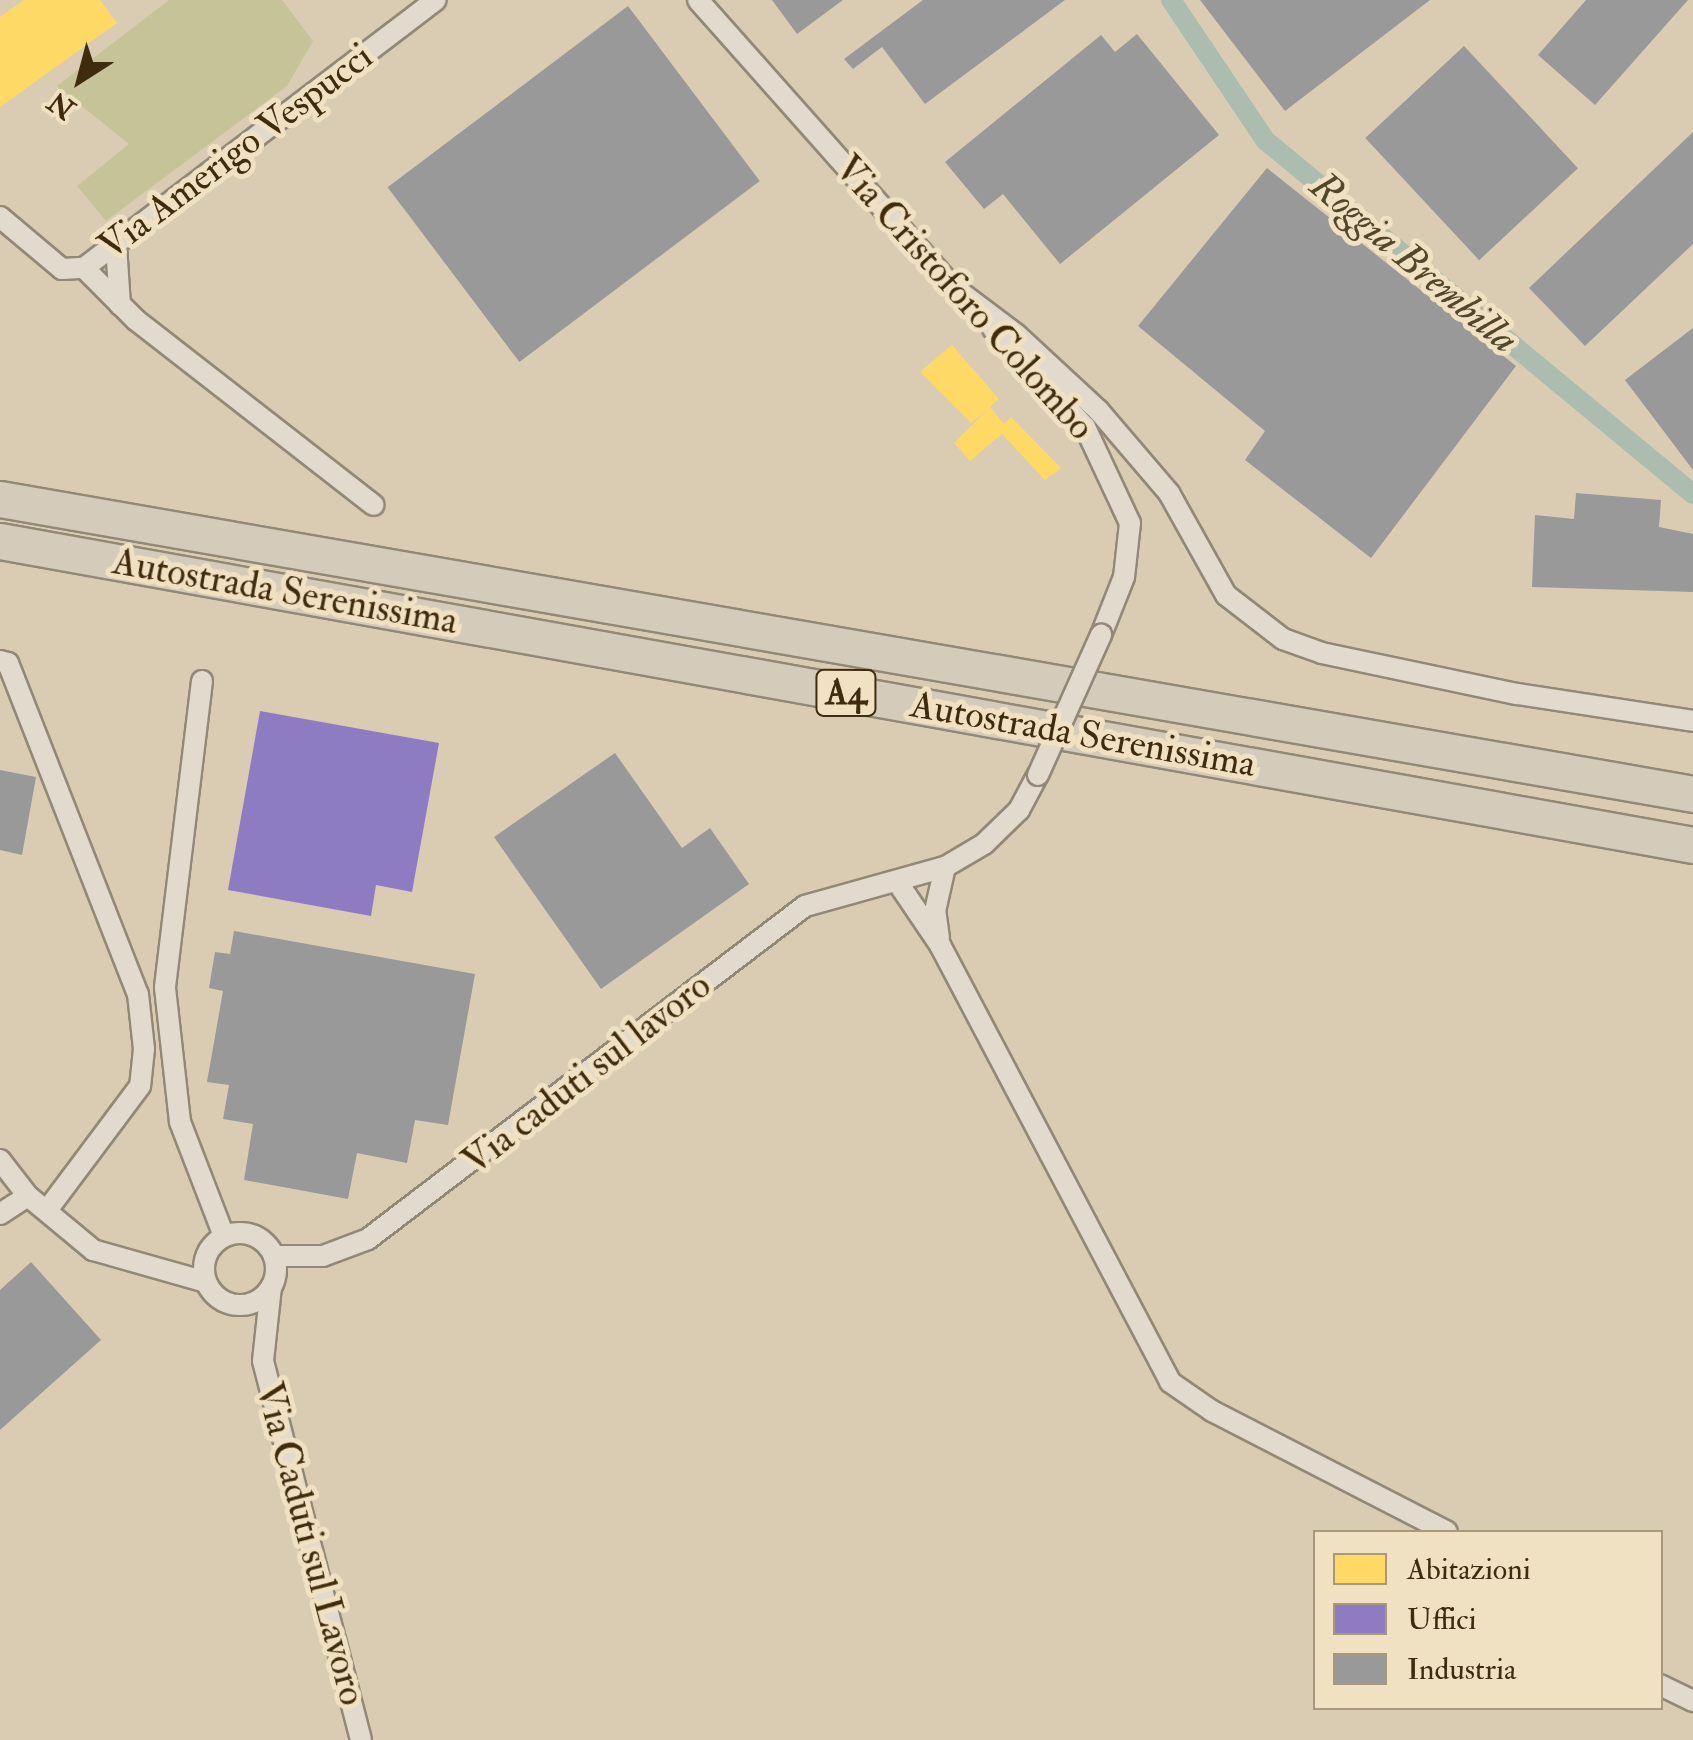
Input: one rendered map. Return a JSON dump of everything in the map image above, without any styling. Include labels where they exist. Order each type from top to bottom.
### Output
[{"type":"highway","name":"Autostrada Serenissima","points":[[0,500],[1693,794]]},
{"type":"highway","name":"Autostrada Serenissima","points":[[0,541],[1693,845]]},
{"type":"street","name":"Via Amerigo Vespucci","points":[[84,268],[436,0]]},
{"type":"street","name":"Via Cristoforo Colombo","points":[[698,0],[952,286],[1086,427],[1113,476],[1130,523],[1124,578],[1038,775]]},
{"type":"street","points":[[0,217],[62,269],[84,268],[121,306],[374,505]]},
{"type":"street","points":[[116,244],[114,291],[121,306]]},
{"type":"street","points":[[952,286],[1088,400],[1187,521],[1226,595],[1283,639],[1322,654],[1517,694],[1693,721]]},
{"type":"street","points":[[0,661],[8,663],[138,994],[144,1049],[140,1086],[48,1208]]},
{"type":"street","points":[[202,680],[165,988],[180,1122],[224,1236]]},
{"type":"street","name":"Via caduti sul lavoro","points":[[274,1256],[323,1256],[368,1239],[805,906],[946,867],[984,844],[1018,810],[1038,775]]},
{"type":"street","points":[[940,945],[935,911],[946,867]]},
{"type":"street","points":[[898,883],[940,945],[1170,1382],[1212,1411],[1444,1530]]},
{"type":"street","points":[[0,1160],[28,1196],[48,1208],[93,1250],[206,1282]]},
{"type":"street","points":[[0,1214],[28,1196]]},
{"type":"street","points":[[270,1287],[242,1304],[220,1299],[206,1282],[204,1261],[224,1236],[248,1233],[274,1256]]},
{"type":"street","name":"Via Caduti sul Lavoro","points":[[274,1256],[263,1361],[361,1740]]},
{"type":"street","points":[[1663,1686],[1693,1701]]},
{"type":"shaded area","points":[[169,0],[282,0],[313,41],[287,86],[106,221],[77,186],[129,144],[57,86]]},
{"type":"building: Abitazioni","points":[[24,0],[100,0],[117,23],[0,107],[0,17]]},
{"type":"building: Abitazioni","points":[[952,345],[999,399],[990,407],[1004,424],[1011,417],[1061,468],[1045,480],[1002,434],[970,461],[954,443],[987,410],[971,423],[920,372]]},
{"type":"building: Uffici","points":[[260,711],[439,743],[412,892],[376,885],[371,916],[228,890]]},
{"type":"building: Industria","points":[[772,0],[843,0],[797,34]]},
{"type":"building: Industria","points":[[923,0],[1065,0],[925,104],[882,47],[853,69],[844,59]]},
{"type":"building: Industria","points":[[1200,0],[1430,0],[1285,111]]},
{"type":"building: Industria","points":[[1586,0],[1688,0],[1595,105],[1538,55]]},
{"type":"building: Industria","points":[[628,6],[760,181],[519,362],[388,187]]},
{"type":"building: Industria","points":[[1137,34],[1219,135],[1060,264],[1003,194],[984,209],[945,162],[1101,35],[1115,52]]},
{"type":"building: Industria","points":[[1464,46],[1578,168],[1479,260],[1365,138]]},
{"type":"building: Industria","points":[[1693,132],[1693,244],[1585,346],[1529,288]]},
{"type":"building: Industria","points":[[1267,168],[1516,366],[1371,558],[1245,460],[1265,431],[1138,326]]},
{"type":"building: Industria","points":[[1693,328],[1693,470],[1625,380]]},
{"type":"building: Industria","points":[[1576,493],[1661,500],[1659,527],[1693,534],[1693,592],[1532,587],[1535,515],[1574,519]]},
{"type":"building: Industria","points":[[615,753],[682,848],[710,828],[749,884],[601,989],[494,837]]},
{"type":"building: Industria","points":[[0,770],[36,777],[22,855],[0,850]]},
{"type":"building: Industria","points":[[234,931],[475,974],[448,1125],[415,1120],[407,1163],[357,1153],[348,1199],[244,1180],[253,1124],[223,1119],[229,1085],[207,1082],[223,991],[209,988],[215,952],[230,954]]},
{"type":"building: Industria","points":[[31,1262],[101,1340],[0,1430],[0,1290]]},
{"type":"waterway","name":"Roggia Brembilla","points":[[1171,0],[1265,140],[1693,494]]}]
